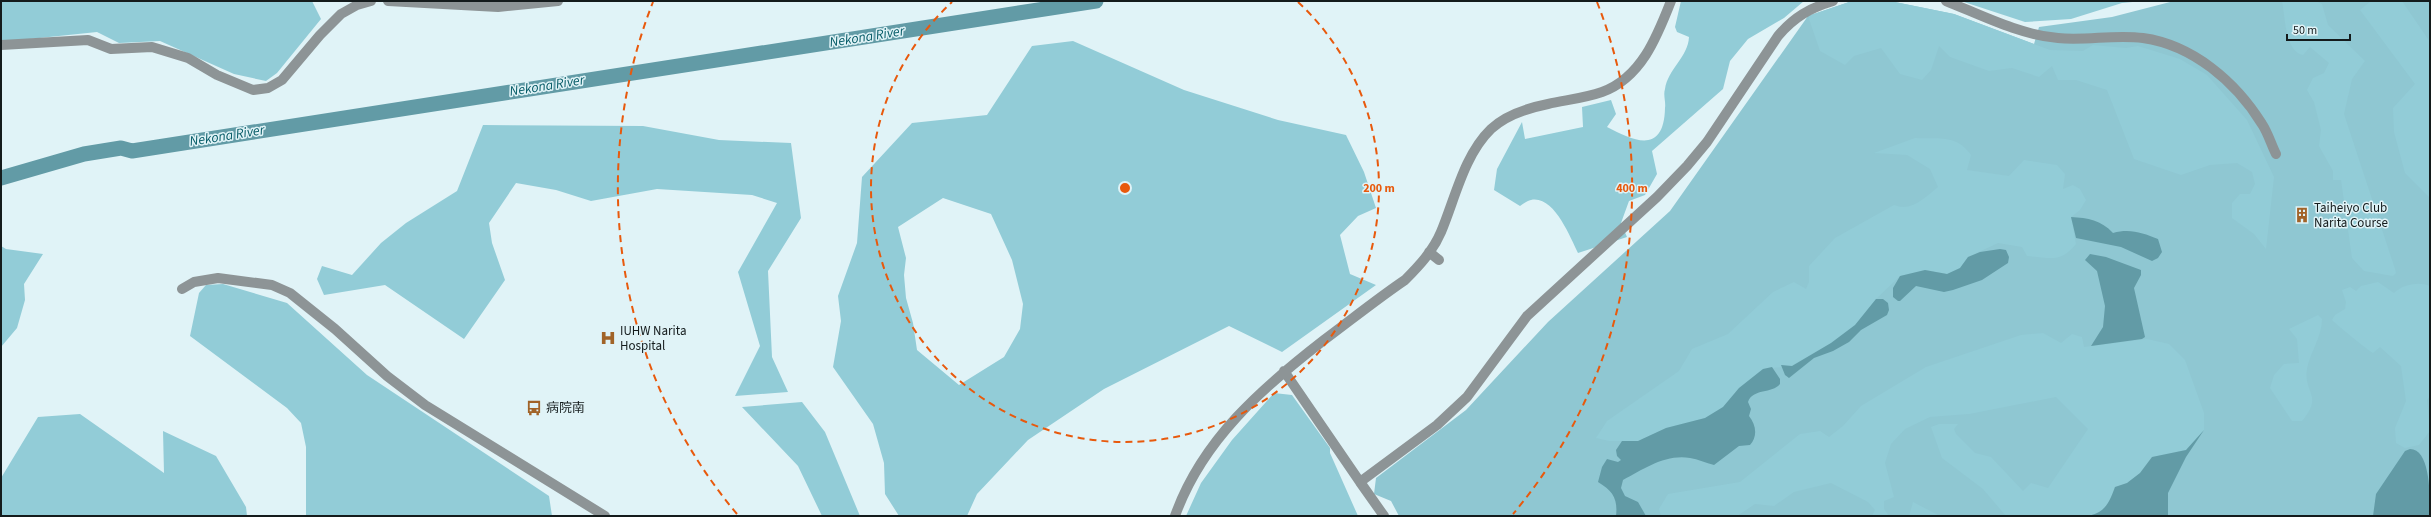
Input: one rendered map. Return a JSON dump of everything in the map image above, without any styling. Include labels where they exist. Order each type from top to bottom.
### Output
[{"type":"street","points":[[1,46],[88,40],[111,49],[152,47],[188,58],[216,75],[253,90],[268,88],[282,80],[320,35],[341,14],[357,5],[371,1]]},
{"type":"street","points":[[388,1],[498,7],[558,1]]},
{"type":"street","points":[[1175,516],[1193,476],[1212,446],[1236,416],[1284,371],[1405,280],[1420,265],[1440,233],[1473,154],[1491,130],[1524,110],[1593,95],[1613,87],[1626,77],[1652,47],[1671,1]]},
{"type":"street","points":[[1360,482],[1437,425],[1467,397],[1527,316],[1657,197],[1687,166],[1707,142],[1778,36],[1791,21],[1805,11],[1833,1]]},
{"type":"street","points":[[1946,1],[2039,35],[2059,38],[2143,37],[2172,44],[2213,69],[2236,90],[2263,125],[2276,154]]},
{"type":"street","points":[[1429,252],[1439,260]]},
{"type":"street","points":[[182,289],[194,282],[218,278],[272,285],[290,293],[335,329],[387,376],[425,405],[605,516]]},
{"type":"street","points":[[1284,371],[1384,516]]},
{"type":"shaded area","points":[[1,1],[312,1],[321,19],[277,73],[266,81],[234,74],[160,41],[119,43],[97,32],[1,42]]},
{"type":"shaded area","points":[[1681,1],[1804,1],[1784,18],[1748,39],[1730,61],[1723,89],[1652,151],[1657,174],[1645,195],[1629,201],[1621,223],[1627,237],[1578,253],[1566,228],[1554,210],[1547,204],[1539,200],[1531,200],[1520,206],[1494,190],[1497,169],[1522,122],[1525,139],[1583,127],[1582,107],[1611,100],[1616,114],[1607,127],[1637,140],[1654,138],[1659,132],[1663,123],[1665,106],[1664,91],[1667,82],[1688,44],[1689,37],[1677,32],[1675,27]]},
{"type":"shaded area","name":"Taiheiyo Club Narita Course","points":[[1852,1],[1890,1],[1954,14],[2034,44],[2039,27],[2112,17],[2174,1],[2430,1],[2430,516],[1399,516],[1391,501],[1374,494],[1376,478],[1466,410],[1548,322],[1670,211],[1808,16]]},
{"type":"shaded area","points":[[1852,1],[1890,1],[1954,14],[2050,50],[2083,51],[2093,45],[2126,48],[2138,46],[2180,59],[2207,75],[2247,120],[2274,177],[2266,249],[2254,234],[2232,218],[2232,203],[2240,194],[2250,194],[2255,184],[2252,172],[2237,163],[2210,165],[2181,175],[2134,159],[2107,90],[2076,80],[2058,80],[2052,66],[2039,77],[2012,68],[1989,71],[1950,57],[1939,46],[1931,70],[1922,80],[1900,74],[1881,48],[1854,56],[1845,65],[1820,51],[1808,16]]},
{"type":"shaded area","points":[[1961,1],[2143,1],[2122,3],[2071,19],[2025,22]]},
{"type":"shaded area","points":[[2282,1],[2316,1],[2322,4],[2328,25],[2365,61],[2352,79],[2344,114],[2395,269],[2396,273],[2393,276],[2364,271],[2352,258],[2341,180],[2333,180],[2333,171],[2319,146],[2321,130],[2314,102],[2307,90],[2313,78],[2324,73],[2329,63],[2310,47],[2303,55],[2297,52],[2293,47],[2289,41]]},
{"type":"shaded area","points":[[2371,1],[2402,1],[2430,42],[2430,198],[2405,173],[2394,132],[2393,108],[2415,84],[2360,10]]},
{"type":"shaded area","points":[[1073,41],[1184,90],[1278,120],[1346,135],[1364,172],[1376,208],[1358,216],[1340,235],[1350,274],[1376,285],[1282,352],[1229,326],[1104,389],[1028,440],[977,494],[967,516],[899,516],[885,494],[884,463],[873,424],[833,367],[841,321],[838,296],[857,243],[862,177],[912,123],[987,115],[1032,46]],"holes":[[[943,198],[991,214],[1012,260],[1023,304],[1020,329],[1004,357],[959,385],[917,350],[913,323],[906,298],[904,275],[906,258],[898,227]]]},
{"type":"shaded area","points":[[483,125],[643,126],[719,140],[791,143],[801,218],[768,271],[772,357],[788,392],[735,396],[760,346],[738,272],[777,203],[752,195],[657,189],[591,201],[556,190],[516,183],[489,223],[492,243],[505,280],[464,339],[385,285],[324,295],[317,279],[322,266],[352,275],[381,243],[406,223],[457,191]]},
{"type":"shaded area","points":[[1915,138],[1939,138],[1960,144],[1966,148],[1971,155],[1967,170],[2009,176],[2024,160],[2057,165],[2065,174],[2063,189],[2073,185],[2080,189],[2086,200],[2080,210],[2071,217],[2076,244],[2071,250],[2060,257],[2049,258],[2027,256],[2022,247],[1998,243],[1968,257],[1960,268],[1947,274],[1925,270],[1900,276],[1876,299],[1855,325],[1831,343],[1791,366],[1763,369],[1739,388],[1723,407],[1705,418],[1666,428],[1638,441],[1609,441],[1596,438],[1607,421],[1679,371],[1692,349],[1728,334],[1773,292],[1794,282],[1806,289],[1809,282],[1809,266],[1835,238],[1894,205],[1906,207],[1918,203],[1938,187],[1930,169],[1907,155],[1874,153]]},
{"type":"shaded area","points":[[2071,217],[2094,220],[2104,225],[2113,233],[2131,231],[2142,233],[2158,239],[2162,252],[2158,258],[2152,261],[2121,247],[2076,238]]},
{"type":"shaded area","points":[[1,246],[6,249],[43,254],[24,284],[25,300],[17,328],[1,347]]},
{"type":"shaded area","points":[[2000,249],[2006,250],[2009,257],[2008,263],[1982,280],[1944,292],[1916,286],[1900,301],[1893,297],[1893,288],[1900,276],[1925,270],[1947,274],[1960,268],[1968,257],[1980,252]]},
{"type":"shaded area","points":[[2090,254],[2106,257],[2141,270],[2141,275],[2134,288],[2145,337],[2142,339],[2091,346],[2103,327],[2105,306],[2097,271],[2085,260]]},
{"type":"shaded area","points":[[2378,282],[2394,293],[2401,288],[2415,284],[2430,286],[2430,396],[2427,400],[2430,431],[2419,445],[2405,448],[2396,443],[2395,428],[2406,401],[2401,366],[2380,347],[2373,353],[2332,320],[2335,315],[2345,309],[2346,302],[2342,290],[2350,287],[2356,291],[2361,286]]},
{"type":"shaded area","points":[[223,284],[287,303],[367,375],[549,496],[552,516],[306,516],[306,447],[301,423],[287,408],[190,336],[199,293],[206,285]]},
{"type":"shaded area","points":[[1876,299],[1883,299],[1888,303],[1889,310],[1887,315],[1861,330],[1849,342],[1833,351],[1814,358],[1789,378],[1785,375],[1781,365],[1792,366],[1831,343],[1855,325]]},
{"type":"shaded area","points":[[2318,315],[2322,319],[2320,332],[2307,369],[2312,405],[2302,421],[2292,421],[2270,388],[2274,375],[2284,364],[2299,363],[2297,339],[2289,329]]},
{"type":"shaded area","points":[[2043,333],[2061,343],[2072,334],[2082,337],[2084,347],[2147,339],[2169,344],[2185,360],[2204,413],[2204,430],[2186,450],[2152,457],[2140,473],[2127,483],[2115,487],[2111,498],[2102,510],[2093,515],[2087,516],[2006,516],[1983,489],[1942,458],[1931,427],[1939,424],[1958,424],[1954,429],[1956,434],[1975,453],[1991,457],[2023,491],[2031,483],[2048,488],[2088,429],[2056,397],[1969,414],[1930,417],[1905,429],[1891,444],[1885,463],[1894,497],[1884,501],[1884,509],[1889,516],[1872,516],[1875,510],[1868,502],[1831,483],[1794,492],[1774,506],[1755,504],[1737,516],[1661,516],[1659,509],[1668,494],[1740,482],[1800,434],[1820,431],[1829,437],[1843,426],[1861,406],[1926,367],[2021,335]]},
{"type":"shaded area","points":[[1772,367],[1780,379],[1780,384],[1777,387],[1754,395],[1748,402],[1751,409],[1749,416],[1755,427],[1753,442],[1750,445],[1739,446],[1714,465],[1681,457],[1663,460],[1639,471],[1623,480],[1621,488],[1625,496],[1638,502],[1646,516],[1616,516],[1615,500],[1611,492],[1598,482],[1602,467],[1607,459],[1618,462],[1621,460],[1617,456],[1616,450],[1622,441],[1638,441],[1666,428],[1705,418],[1723,407],[1739,388],[1763,369]]},
{"type":"shaded area","points":[[1274,393],[1292,395],[1330,448],[1330,453],[1358,516],[1186,516],[1201,483],[1232,440]]},
{"type":"shaded area","points":[[802,402],[825,432],[860,516],[822,516],[798,466],[742,407]]},
{"type":"shaded area","points":[[80,414],[164,473],[163,431],[216,456],[246,507],[247,516],[1,516],[1,478],[38,417]]},
{"type":"shaded area","points":[[2204,430],[2186,457],[2168,493],[2168,516],[2087,516],[2093,515],[2102,510],[2111,498],[2115,487],[2127,483],[2140,473],[2152,457],[2186,450]]},
{"type":"shaded area","points":[[2410,449],[2417,451],[2426,465],[2430,498],[2430,516],[2373,516],[2376,494],[2405,451]]},
{"type":"shaded area","points":[[1913,502],[1940,516],[1909,516]]},
{"type":"waterway","name":"Nekona River","points":[[1,178],[84,154],[121,148],[132,151],[1096,1]]},
{"type":"place","name":"Taiheiyo Club Narita Course","points":[[2302,215]]},
{"type":"place","name":"IUHW Narita Hospital","points":[[608,338]]},
{"type":"place","name":"病院南","points":[[534,408]]}]
